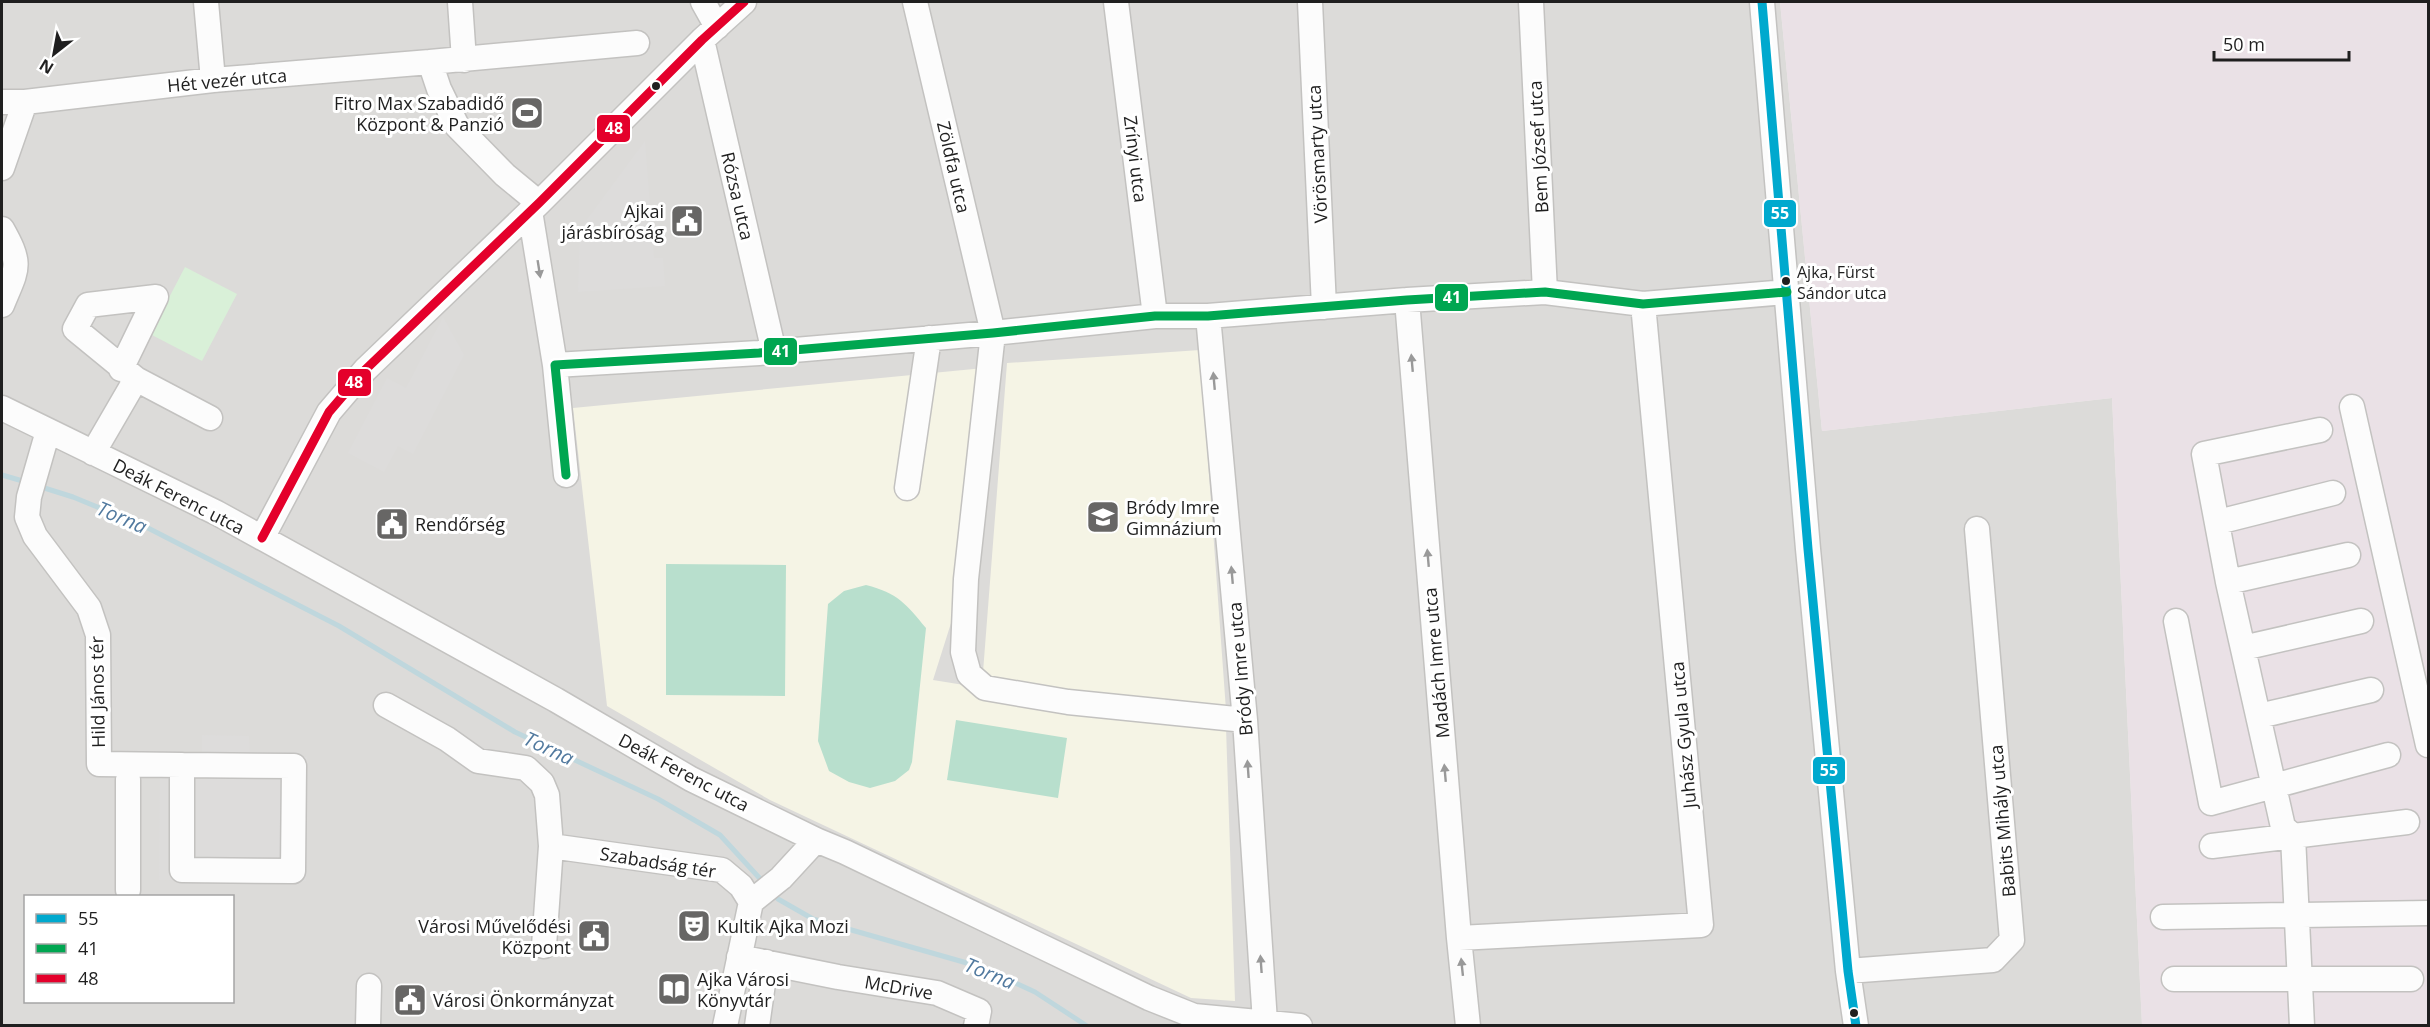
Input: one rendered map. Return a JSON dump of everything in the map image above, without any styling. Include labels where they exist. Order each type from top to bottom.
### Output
[{"type":"street","points":[[206,2],[213,80]]},
{"type":"street","points":[[460,2],[464,60]]},
{"type":"street","name":"Rózsa utca","points":[[703,2],[774,352]]},
{"type":"street","points":[[262,538],[329,412],[365,370],[744,2]]},
{"type":"street","name":"Zöldfa utca","points":[[915,2],[993,333],[966,579],[963,652],[969,674],[985,688],[1068,702],[1245,720]]},
{"type":"street","name":"Zrínyi utca","points":[[1116,2],[1155,315]]},
{"type":"street","name":"Vörösmarty utca","points":[[1310,2],[1324,307]]},
{"type":"street","name":"Bem József utca","points":[[1531,2],[1545,292]]},
{"type":"street","points":[[1762,2],[1808,549],[1848,971],[1856,1026]]},
{"type":"street","name":"Hét vezér utca","points":[[2,168],[13,102],[213,80],[464,60],[637,43]]},
{"type":"street","points":[[430,62],[439,89],[458,126],[535,207],[566,475]]},
{"type":"street","points":[[2,229],[15,252],[17,266],[2,305]]},
{"type":"street","points":[[555,365],[774,352],[993,333],[1155,315],[1208,316],[1407,300],[1545,292],[1643,304],[1787,292]]},
{"type":"street","name":"Madách Imre utca","points":[[1407,300],[1468,1026]]},
{"type":"street","name":"Juhász Gyula utca","points":[[1459,938],[1701,925],[1643,304]]},
{"type":"street","name":"Bródy Imre utca","points":[[1208,316],[1245,720],[1265,1022]]},
{"type":"street","points":[[907,488],[929,338]]},
{"type":"street","name":"Deák Ferenc utca","points":[[93,453],[128,374],[210,418]]},
{"type":"street","points":[[2352,407],[2428,745]]},
{"type":"street","name":"Deák Ferenc utca","points":[[2,408],[217,513],[556,700],[691,778],[816,840],[1194,1016],[1300,1026]]},
{"type":"street","points":[[2302,1026],[2293,836],[2283,827],[2228,582],[2204,454],[2320,430]]},
{"type":"street","name":"Hild János tér","points":[[48,431],[29,497],[27,517],[35,536],[89,608],[98,635],[99,764],[182,765]]},
{"type":"street","points":[[2218,522],[2333,493]]},
{"type":"street","name":"Babits Mihály utca","points":[[1848,971],[1993,960],[2012,940],[1977,529]]},
{"type":"street","points":[[2228,582],[2348,555]]},
{"type":"street","points":[[2176,621],[2211,803],[2388,755]]},
{"type":"street","points":[[2243,648],[2361,621]]},
{"type":"street","points":[[2259,716],[2371,690]]},
{"type":"street","points":[[386,705],[447,739],[478,761],[526,768],[542,783],[547,795],[551,846],[544,946]]},
{"type":"street","points":[[182,765],[294,766],[293,871],[182,870],[182,765]]},
{"type":"street","points":[[128,780],[128,890]]},
{"type":"street","points":[[2212,846],[2407,822]]},
{"type":"street","points":[[724,1026],[754,900],[781,878],[816,840]]},
{"type":"street","name":"Szabadság tér","points":[[551,846],[722,870],[754,900]]},
{"type":"street","points":[[2163,917],[2428,913]]},
{"type":"street","points":[[740,957],[766,962],[757,1026]]},
{"type":"street","name":"McDrive","points":[[766,962],[838,977],[938,993],[979,1011],[976,1026]]},
{"type":"street","points":[[2174,979],[2411,979]]},
{"type":"street","points":[[368,1026],[369,986]]},
{"type":"shaded area","points":[[2,2],[1780,2],[1822,431],[2112,398],[2142,1025],[2,1026]]},
{"type":"shaded area","points":[[1780,2],[2428,2],[2428,1025],[2142,1025],[2112,398],[1822,431]]},
{"type":"shaded area","points":[[645,141],[654,258],[663,258],[665,286],[578,292],[580,229]]},
{"type":"shaded area","points":[[443,317],[464,355],[413,454],[398,446],[384,472],[348,453],[387,378],[406,388]]},
{"type":"shaded area","name":"Bródy Imre Gimnázium","points":[[1200,350],[1226,710],[1008,686],[983,672],[1007,363]]},
{"type":"shaded area","points":[[984,368],[958,601],[933,680],[1226,727],[1235,1001],[1191,998],[770,800],[607,706],[573,408]]},
{"type":"shaded area","points":[[202,735],[249,736],[250,756],[307,757],[306,881],[159,880],[160,756],[202,756]]},
{"type":"shaded area","points":[[362,1022],[362,1025],[131,1025]]},
{"type":"green space","points":[[185,267],[237,294],[202,361],[150,334]]},
{"type":"green space","points":[[666,564],[786,565],[785,696],[666,695]]},
{"type":"green space","points":[[866,585],[900,600],[926,628],[912,762],[909,770],[895,781],[870,788],[849,782],[829,771],[818,741],[828,604],[844,591]]},
{"type":"green space","points":[[956,720],[1067,738],[1058,798],[947,780]]},
{"type":"waterway","name":"Torna","points":[[2,475],[26,482]]},
{"type":"waterway","name":"Torna","points":[[38,486],[73,497],[146,527],[339,626],[515,732],[658,799],[720,835],[764,883]]},
{"type":"waterway","name":"Torna","points":[[772,893],[778,899],[813,919],[981,967],[1035,992],[1087,1026]]},
{"type":"transit line","name":"48","points":[[262,538],[329,412],[365,370],[539,203],[702,40],[744,2]]},
{"type":"transit line","name":"55","points":[[1762,2],[1808,549],[1848,971],[1856,1026]]},
{"type":"transit line","name":"41","points":[[566,475],[555,365],[759,353],[993,333],[1155,316],[1208,316],[1407,300],[1545,292],[1643,304],[1787,292]]},
{"type":"place","name":"Fitro Max Szabadidő Központ & Panzió","points":[[527,113]]},
{"type":"place","name":"Ajkai járásbíróság","points":[[687,221]]},
{"type":"place","name":"Ajka, Fürst Sándor utca","points":[[1786,281]]},
{"type":"place","name":"Bródy Imre Gimnázium","points":[[1103,517]]},
{"type":"place","name":"Rendőrség","points":[[392,524]]},
{"type":"place","name":"Kultik Ajka Mozi","points":[[694,926]]},
{"type":"place","name":"Városi Művelődési Központ","points":[[594,936]]},
{"type":"place","name":"Ajka Városi Könyvtár","points":[[674,989]]},
{"type":"place","name":"Városi Önkormányzat","points":[[410,1000]]}]
